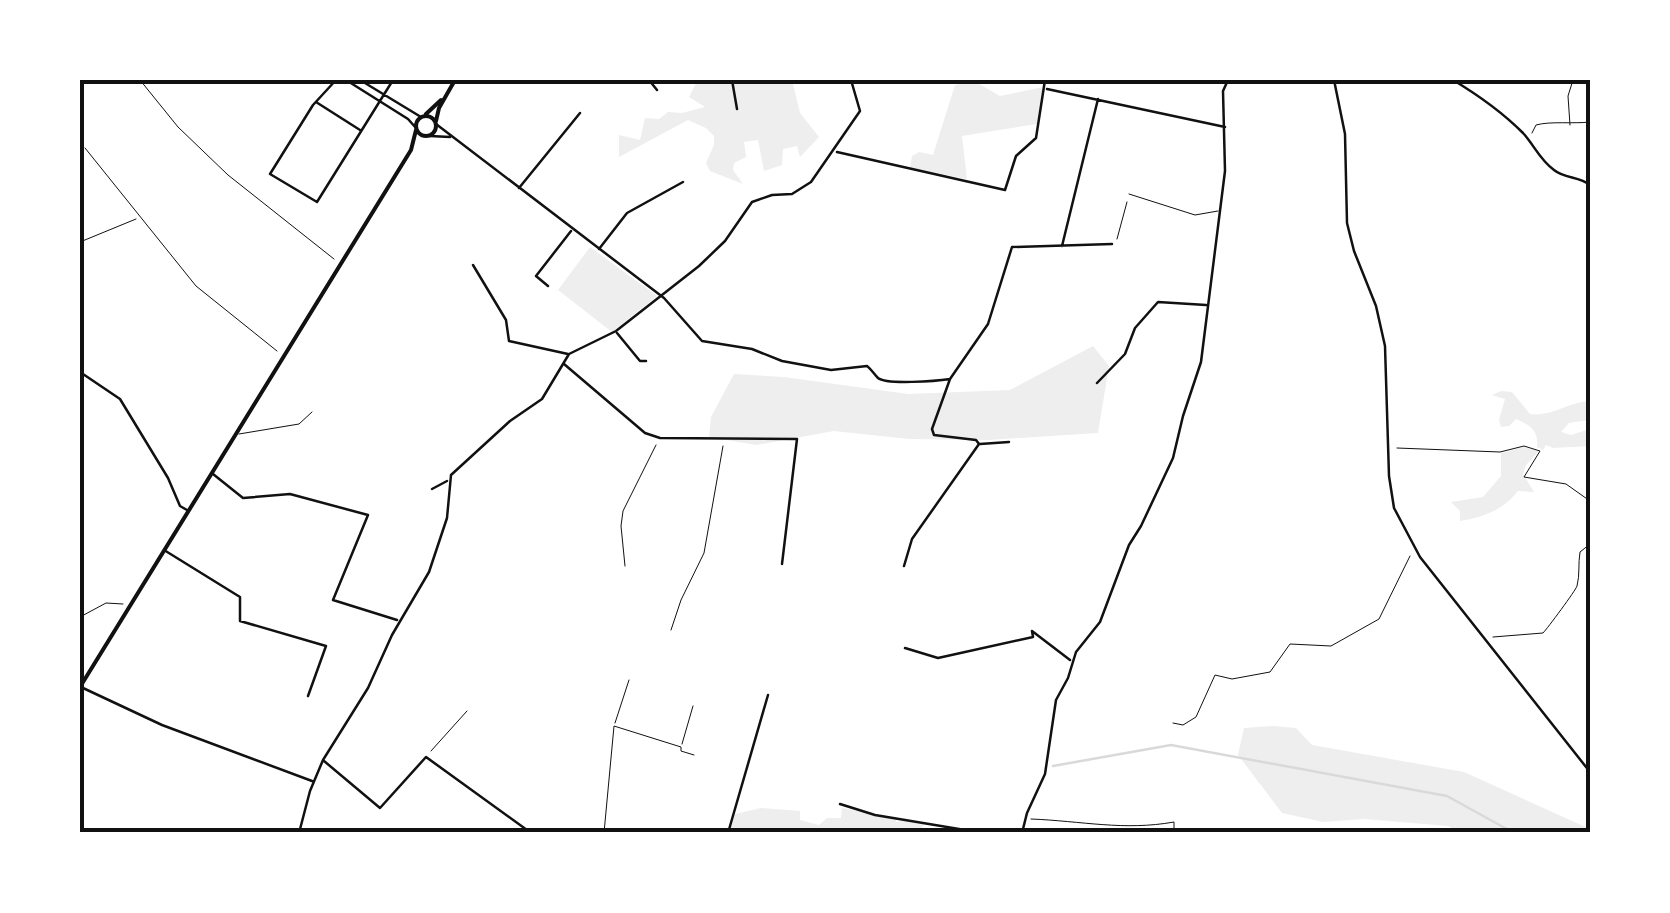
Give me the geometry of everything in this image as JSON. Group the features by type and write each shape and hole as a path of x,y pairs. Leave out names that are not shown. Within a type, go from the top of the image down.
{"main road":[{"path":"411,150 429,136 455,80"},
{"path":"80,686 411,150 422,116 444,97"},
{"path":"422,116 432,117 436,123"},
{"path":"416,129 420,135 429,136"}],"street":[{"path":"336,80 316,102 270,174 317,202 394,80"},
{"path":"346,80 408,119 416,129"},
{"path":"360,80 422,116"},
{"path":"649,80 657,90"},
{"path":"732,80 737,109"},
{"path":"432,489 448,481 510,422 542,400 569,354 616,332 712,254 752,202 792,194 811,182 860,110 851,80"},
{"path":"835,152 1005,190 1016,156 1036,138 1045,80"},
{"path":"1022,833 1045,774 1056,700 1068,678 1071,661 1100,622 1129,545 1173,458 1202,362 1221,211 1226,128 1223,92 1228,80"},
{"path":"1334,80 1345,134 1348,223 1385,346 1394,508 1414,549 1590,772"},
{"path":"1453,80 1491,106 1528,139 1556,172 1590,185"},
{"path":"1046,88 1226,128"},
{"path":"1060,247 1098,98"},
{"path":"316,102 361,131"},
{"path":"518,189 580,113"},
{"path":"436,123 670,303 705,342 752,348 782,361 831,370 868,366 884,381 910,384 927,379 950,380"},
{"path":"429,136 451,138"},
{"path":"598,250 627,213 683,182"},
{"path":"548,286 536,276 572,230"},
{"path":"1009,442 979,444 976,440 932,433 950,380 988,324 1012,246 1112,244"},
{"path":"473,265 506,320 510,341 569,354"},
{"path":"1097,383 1120,360 1135,328 1158,302 1208,306"},
{"path":"616,332 640,360 646,361"},
{"path":"562,363 645,434 660,438 799,441 782,564"},
{"path":"80,372 120,399 168,478 180,506 188,511"},
{"path":"904,566 912,539 979,444"},
{"path":"212,473 243,498 288,494 368,515 333,600 400,620"},
{"path":"299,833 323,760 368,688 435,555 451,495 448,481"},
{"path":"163,549 240,597 240,621 326,646 308,696"},
{"path":"905,648 938,658 1033,637 1032,631 1071,661"},
{"path":"80,686 162,725 314,781"},
{"path":"728,833 768,696"},
{"path":"323,760 380,808 426,757 527,830 578,833"},
{"path":"840,804 875,815 982,833"}],"lane":[{"path":"1128,194 1195,215 1221,211"},
{"path":"236,434 300,424 312,412"}],"path":[{"path":"140,80 178,127 228,175 341,264"},
{"path":"1570,125 1568,96 1573,80"},
{"path":"1528,139 1536,125 1590,122"},
{"path":"85,148 196,286 284,356"},
{"path":"1112,244 1121,232 1128,194"},
{"path":"80,242 139,218"},
{"path":"624,566 624,511 660,438"},
{"path":"671,630 704,553 725,438"},
{"path":"1388,448 1500,452 1530,446 1540,451 1524,477 1566,484 1590,501"},
{"path":"1484,638 1548,630 1559,608 1576,590 1580,552 1590,544"},
{"path":"1174,722 1184,725 1196,716 1215,674 1232,679 1270,672 1290,644 1331,646 1378,619 1414,549"},
{"path":"80,617 106,603 131,604"},
{"path":"604,833 614,726 628,680"},
{"path":"681,747 693,706"},
{"path":"426,757 467,711"},
{"path":"614,726 681,747 694,755"},
{"path":"1026,818 1100,823 1115,828 1174,822 1174,833"}],"shaded area":[{"path":"801,80 793,84 800,113 819,137 800,157 797,146 783,149 782,165 764,171 758,140 744,142 746,157 734,163 733,170 743,184 710,171 706,163 714,136 688,120 619,157 619,135 640,140 645,118 659,119 668,112 705,107 689,97 696,83"},
{"path":"974,81 1000,96 1043,87 1037,124 962,136 967,179 910,168 912,156 919,152 933,155 955,85"},
{"path":"590,247 657,296 612,332 558,290"},
{"path":"1093,346 1109,366 1098,433 988,440 909,439 834,431 756,445 709,437 711,417 734,374 908,394 1010,390"},
{"path":"1512,392 1530,414 1590,401 1590,420 1569,423 1561,432 1571,435 1590,429 1590,446 1546,445 1543,450 1537,447 1532,429 1516,419 1501,427 1505,399 1492,395"},
{"path":"1524,447 1539,451 1523,474 1534,492 1518,491 1492,512 1460,521 1460,511 1451,502 1483,497 1501,476 1501,453"},
{"path":"1244,728 1296,728 1312,745 1464,772 1590,829 1590,833 1461,833 1448,826 1364,819 1323,822 1282,813 1238,755"},
{"path":"761,808 800,811 800,820 819,825 827,818 841,818 842,808 896,822 925,824 924,833 729,833 735,814"}],"waterway":[{"path":"1053,766 1171,745 1447,796 1514,833"}]}
